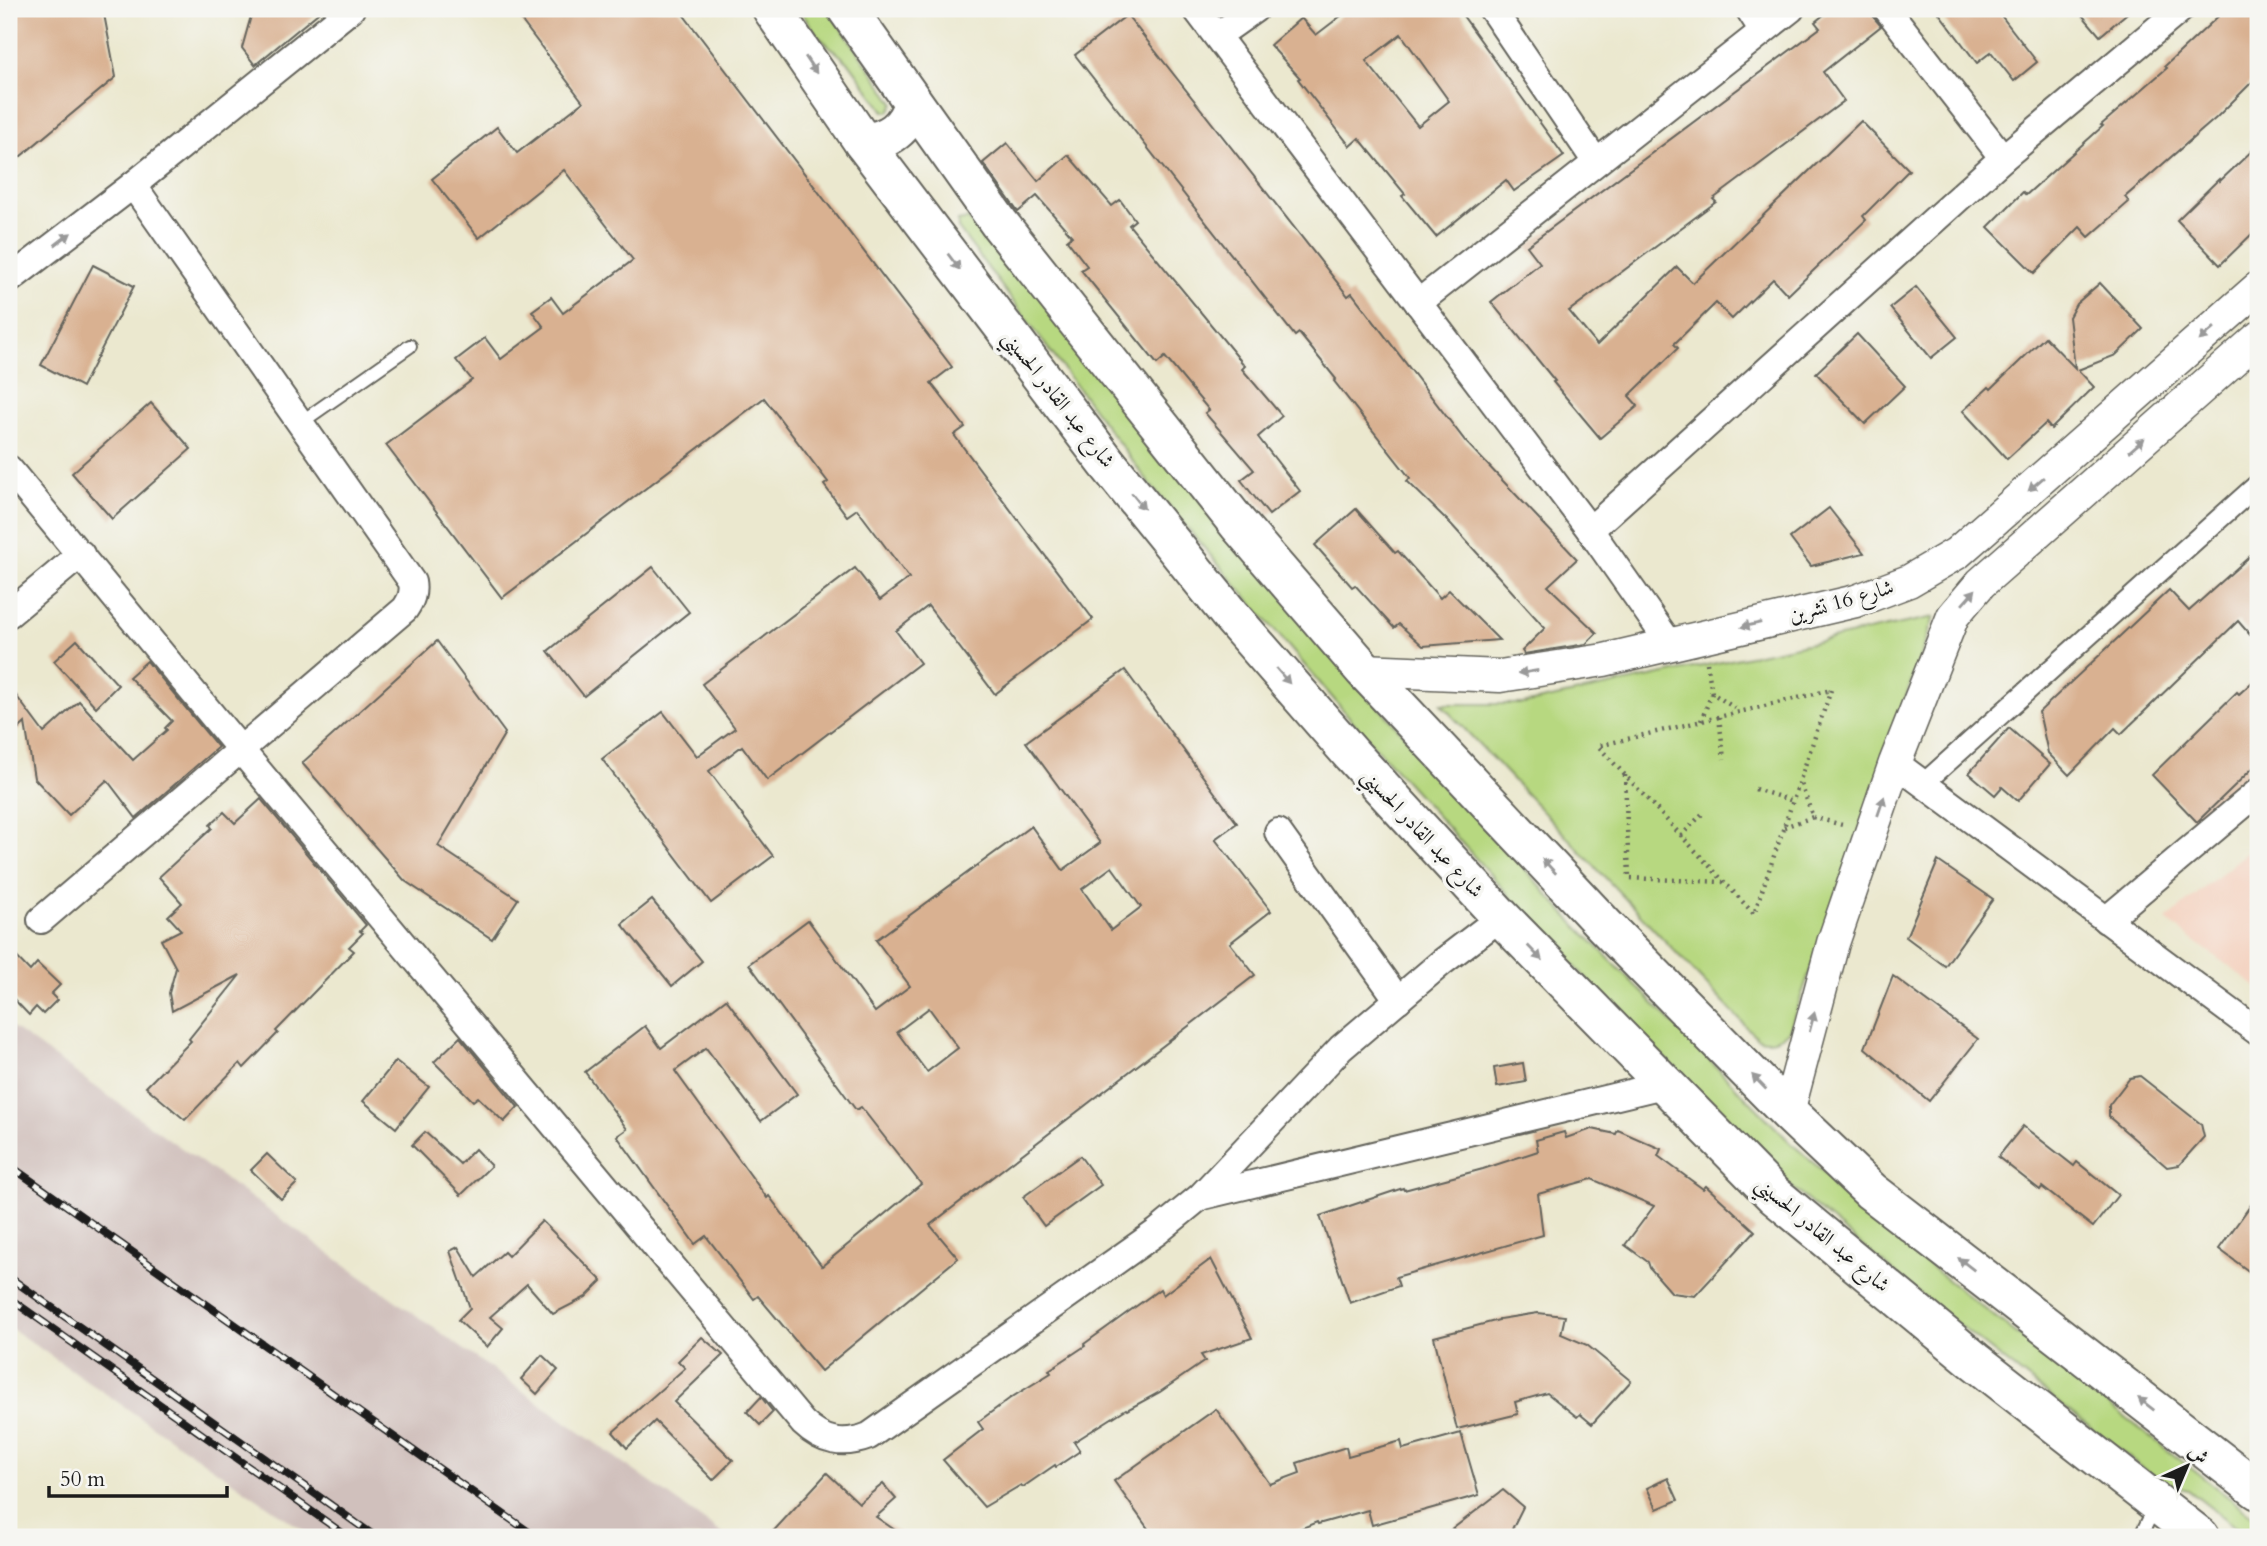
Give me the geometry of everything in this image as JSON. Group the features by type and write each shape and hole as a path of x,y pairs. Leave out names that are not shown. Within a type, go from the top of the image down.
{"main road":[{"name":"شارع عبد القادر الحسيني","path":"772,9 863,142 1107,463 1230,614 1352,755 1501,918 1774,1195 2169,1525 2212,1537"},
{"path":"847,9 999,223 1238,524 1364,670 1605,926 1788,1112 1871,1191 2258,1490"},
{"path":"863,142 875,141 896,132 904,124 914,103"},
{"path":"912,208 921,190 937,178 956,174 966,176"}],"street":[{"path":"9,280 133,185 351,9"},
{"path":"1196,9 1590,530 1670,644"},
{"path":"1217,36 1255,9"},
{"path":"1492,9 1596,162"},
{"path":"1749,9 1763,31"},
{"path":"1418,303 1791,9"},
{"path":"1888,9 2003,158"},
{"path":"1590,530 2003,158 2180,9"},
{"path":"41,920 405,609 414,590 412,582 133,185"},
{"name":"شارع 16 تشرين","path":"1364,670 1500,677 1604,660 1856,601 1909,581 1956,553 2258,289"},
{"path":"1788,1112 1833,943 1895,763 1953,616 1981,583 2258,338"},
{"path":"9,469 803,1423 822,1437 846,1442 869,1436 1157,1232 1201,1196 1331,1058 1398,1000 1501,918"},
{"path":"1923,784 2258,484"},
{"path":"9,614 81,554"},
{"path":"1895,763 2258,1032"},
{"path":"2106,920 2258,792"},
{"path":"1278,832 1398,1000"},
{"path":"1201,1196 1663,1085"}],"lane":[{"path":"300,422 410,346"}],"path":[{"path":"1831,690 1754,915 1598,746 1740,712 1831,690"},
{"path":"1701,721 1712,693 1740,712"},
{"path":"1719,717 1724,759"},
{"path":"1625,774 1629,878 1724,882"},
{"path":"1784,827 1813,817 1800,781"},
{"path":"1755,789 1793,801"},
{"path":"1681,836 1704,812"}],"shaded area":[{"path":"2258,843 2258,988 2166,920"},
{"path":"9,1025 727,1537 313,1537 9,1327"}],"green space":[{"path":"799,9 828,9 894,103 889,112 884,111 850,64 819,37"},
{"path":"968,219 1007,266 1030,282 1334,657 1568,917 1792,1144 1937,1272 2258,1520 2255,1537 2239,1530 2188,1490 2163,1484 1947,1316 1785,1182 1553,944 1367,738 1152,487 958,228 958,221"},
{"path":"1934,617 1789,1031 1770,1040 1757,1038 1441,704 1523,704"}],"building":[{"path":"9,9 103,9 116,77 9,166"},
{"path":"253,9 323,9 255,65 242,48"},
{"path":"528,9 679,9 952,367 931,383 965,427 954,435 1093,619 995,694 928,606 896,631 920,663 767,780 742,746 709,771 773,856 711,903 602,759 663,712 697,756 735,728 702,684 855,568 880,600 909,578 857,509 847,516 824,485 828,482 764,398 502,598 386,445 472,380 456,360 485,338 501,359 544,327 532,311 551,297 563,313 633,260 564,170 479,238 432,179 497,127 517,153 583,102 518,16"},
{"path":"1350,9 1458,9 1564,156 1514,191 1506,180 1436,237 1359,138 1350,146 1298,79 1300,78 1270,45 1301,18 1316,35","holes":["1401,34 1449,101 1418,126 1366,61"]},
{"path":"1831,9 1872,9 1874,18 1881,26 1823,72 1844,101 1713,199 1716,202 1569,311 1597,345 1677,267 1693,283 1861,121 1909,170 1863,216 1866,220 1788,295 1773,279 1732,319 1716,303 1674,344 1678,348 1629,396 1638,406 1600,438 1491,302 1540,263 1527,246 1820,28 1815,22"},
{"path":"1936,9 1996,9 2037,62 2014,81 1991,52 1977,63"},
{"path":"2077,9 2132,9 2100,36"},
{"path":"2226,9 2258,9 2258,76 2216,118 2125,197 2129,202 2089,237 2080,227 2034,273 1988,227 2023,192 2026,195 2167,68 2165,66"},
{"path":"1127,15 1348,296 1352,293 1466,442 1577,559 1548,586 1597,633 1586,644 1524,654 1522,651 1545,628 1450,523 1407,481 1410,478 1334,381 1336,379 1299,333 1295,336 1075,55"},
{"path":"1007,143 1038,181 1068,155 1112,206 1120,200 1135,220 1129,225 1245,366 1242,369 1282,416 1258,437 1300,491 1269,515 1241,480 1254,470 1205,413 1209,410 1165,357 1157,364 1081,270 1087,266 1067,240 1072,236 1037,196 1018,212 983,163"},
{"path":"2258,145 2258,228 2220,265 2177,220"},
{"path":"93,265 134,286 82,387 41,365"},
{"path":"2100,283 2143,329 2116,355 2078,370 2094,387 2051,429 2046,423 2007,459 1963,411 1989,387 1991,389 2045,337 2075,368 2069,317 2076,304"},
{"path":"1916,287 1957,337 1931,358 1890,308"},
{"path":"1857,334 1905,386 1865,424 1816,373"},
{"path":"151,403 191,449 112,519 72,473"},
{"path":"1829,508 1864,553 1811,566 1790,538"},
{"path":"1356,509 1440,598 1449,590 1499,640 1423,646 1399,624 1394,628 1355,585 1352,587 1315,545"},
{"path":"2258,549 2258,644 2238,621 2121,734 2115,728 2069,775 2048,753 2039,712 2169,590 2189,611"},
{"path":"653,567 689,612 584,696 548,651"},
{"path":"77,640 118,685 96,707 54,661"},
{"path":"437,641 505,733 438,846 518,899 492,939 405,881 302,763"},
{"path":"147,661 218,747 136,818 107,780 69,815 34,778 25,723 9,738 9,686 44,733 79,701 133,760 167,730 165,728 172,721 129,677"},
{"path":"1125,670 1237,823 1215,839 1271,911 1230,943 1255,975 930,1225 958,1258 821,1371 758,1296 754,1299 706,1236 695,1244 617,1136 627,1129 585,1072 645,1026 661,1048 726,999 797,1094 761,1121 706,1048 675,1071 767,1198 769,1196 822,1266 921,1184 861,1107 856,1110 749,964 808,920 875,1012 910,986 876,940 1031,826 1063,870 1100,843 1026,742","holes":["1112,867 1141,907 1111,930 1082,889","929,1008 958,1048 927,1072 897,1032"]},
{"path":"2258,677 2258,763 2197,822 2152,775 2237,692 2239,694"},
{"path":"2009,728 2050,764 2018,801 2002,787 1995,795 1969,773"},
{"path":"261,799 366,925 360,931 363,933 349,947 354,951 276,1031 278,1033 244,1068 240,1063 185,1120 146,1087 191,1041 189,1039 240,975 172,1011 169,993 176,968 161,940 181,930 168,916 182,903 159,877 212,828 210,825 224,812 235,823"},
{"path":"1938,861 1993,899 1945,966 1906,937"},
{"path":"652,900 702,961 672,986 622,924"},
{"path":"9,949 30,971 37,963 60,985 51,994 57,1000 43,1014 36,1007 29,1015 9,994"},
{"path":"1893,976 1978,1039 1929,1101 1865,1048"},
{"path":"460,1037 518,1107 504,1122 478,1097 473,1101 434,1062"},
{"path":"396,1061 429,1087 396,1128 363,1101"},
{"path":"1523,1063 1526,1082 1497,1087 1494,1068"},
{"path":"2140,1076 2201,1124 2204,1137 2179,1165 2167,1167 2109,1117 2109,1105 2130,1078"},
{"path":"2023,1126 2074,1166 2077,1162 2118,1195 2093,1227 1998,1157"},
{"path":"1592,1129 1616,1134 1618,1130 1661,1149 1658,1156 1703,1189 1706,1186 1755,1231 1695,1296 1672,1293 1648,1262 1625,1245 1654,1206 1592,1179 1538,1194 1543,1235 1396,1277 1399,1286 1350,1303 1320,1216 1403,1188 1404,1190 1483,1169 1538,1151 1536,1140 1564,1132 1566,1138"},
{"path":"425,1132 460,1164 475,1149 491,1166 461,1195 412,1145"},
{"path":"267,1154 297,1183 281,1199 251,1170"},
{"path":"1080,1156 1101,1185 1044,1226 1023,1197"},
{"path":"2258,1195 2258,1278 2219,1249"},
{"path":"542,1221 602,1281 586,1297 553,1314 527,1284 490,1317 503,1328 487,1347 458,1320 470,1308 450,1251 458,1247 476,1277 504,1252 508,1256"},
{"path":"1211,1259 1252,1338 1201,1355 1205,1361 1160,1392 1126,1409 1074,1442 1080,1451 1023,1487 1021,1485 984,1507 943,1460 983,1429 978,1422 1051,1373 1049,1370 1160,1289 1163,1295"},
{"path":"1538,1313 1565,1316 1561,1334 1587,1345 1631,1381 1592,1424 1580,1414 1577,1417 1547,1393 1515,1402 1518,1414 1457,1429 1434,1337 1499,1319"},
{"path":"702,1337 723,1355 674,1402 733,1460 713,1480 655,1421 627,1448 613,1432 685,1368 678,1361"},
{"path":"542,1355 558,1370 537,1394 521,1379"},
{"path":"761,1397 773,1412 760,1425 747,1412"},
{"path":"1216,1409 1270,1484 1300,1473 1297,1463 1346,1447 1348,1456 1401,1441 1403,1449 1461,1433 1479,1495 1372,1525 1368,1510 1318,1524 1317,1522 1280,1537 1154,1537 1114,1481"},
{"path":"827,1473 859,1503 883,1484 896,1499 876,1517 905,1537 768,1537"},
{"path":"1668,1478 1678,1500 1657,1509 1647,1488"},
{"path":"1503,1490 1523,1507 1508,1537 1442,1537"}],"railway":[{"path":"9,1165 536,1537"},
{"path":"9,1277 376,1537"},
{"path":"9,1298 348,1537"}]}
